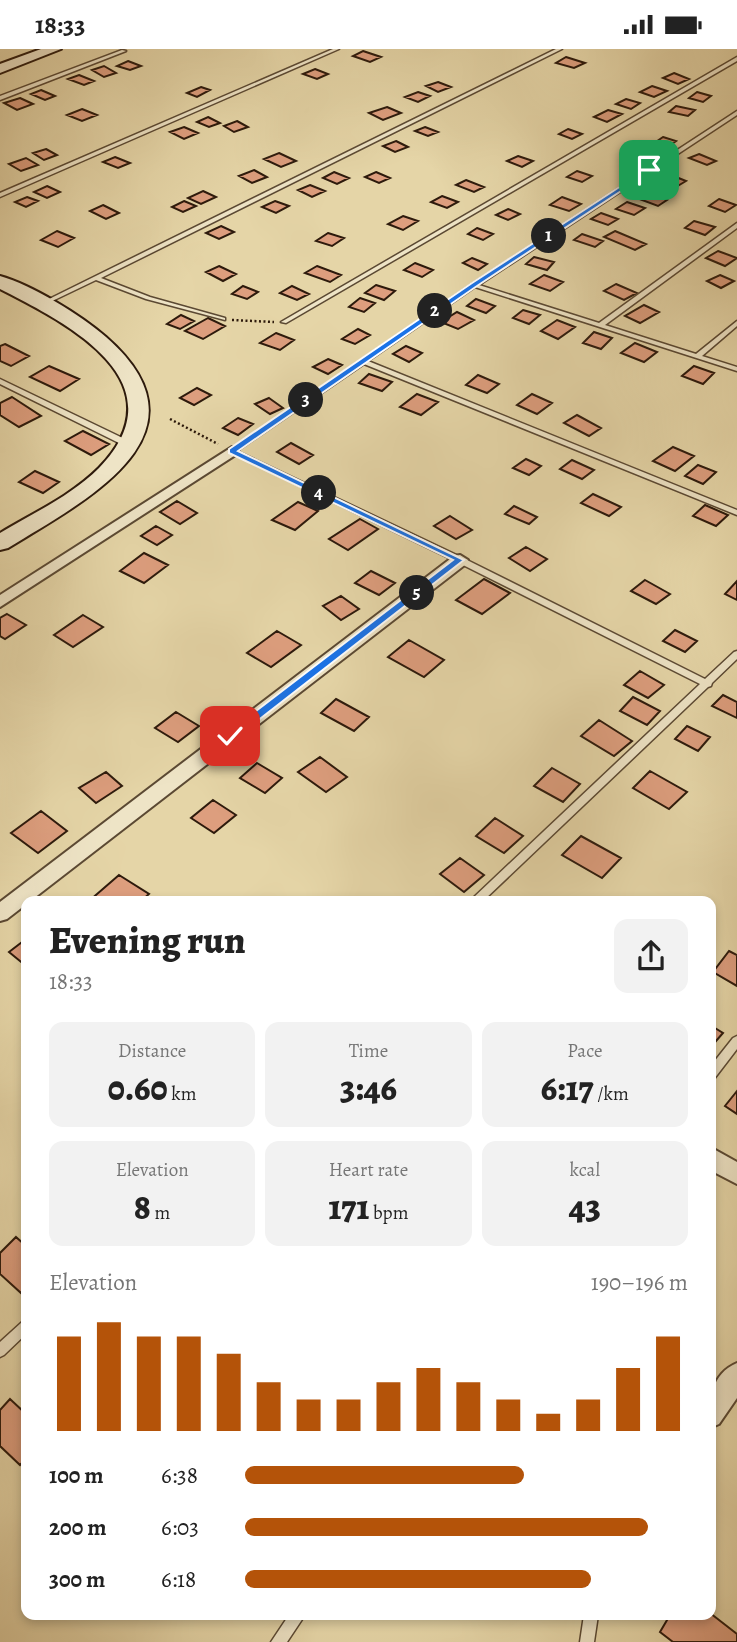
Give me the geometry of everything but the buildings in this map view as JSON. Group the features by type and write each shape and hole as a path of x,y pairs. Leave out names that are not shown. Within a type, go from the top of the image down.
{"main road":[{"path":"0,69 54,49"},
{"path":"0,282 44,303 99,338 128,367 136,386 138,403 138,425 130,445 106,474 0,543"}],"street":[{"path":"0,602 232,451"},
{"path":"22,896 460,560"},
{"path":"0,913 21,897"},
{"path":"716,1161 737,1174"},
{"path":"716,1406 737,1376"}],"lane":[{"path":"0,195 337,49"},
{"path":"44,303 560,49"},
{"path":"0,98 124,51"},
{"path":"284,322 737,58"},
{"path":"708,684 460,560 232,451 474,285 737,113"},
{"path":"599,326 737,225"},
{"path":"96,278 148,298 223,319"},
{"path":"474,285 737,369"},
{"path":"697,356 737,323"},
{"path":"363,361 737,513"},
{"path":"0,381 130,445"},
{"path":"482,896 737,654"},
{"path":"716,1068 737,1041"},
{"path":"0,1351 21,1331"},
{"path":"278,1642 294,1620"},
{"path":"587,1642 590,1620"}],"path":[{"path":"223,319 284,322"},
{"path":"170,419 232,451"}],"route":[{"path":"230,736 460,560 232,451 474,285 649,170"}]}
